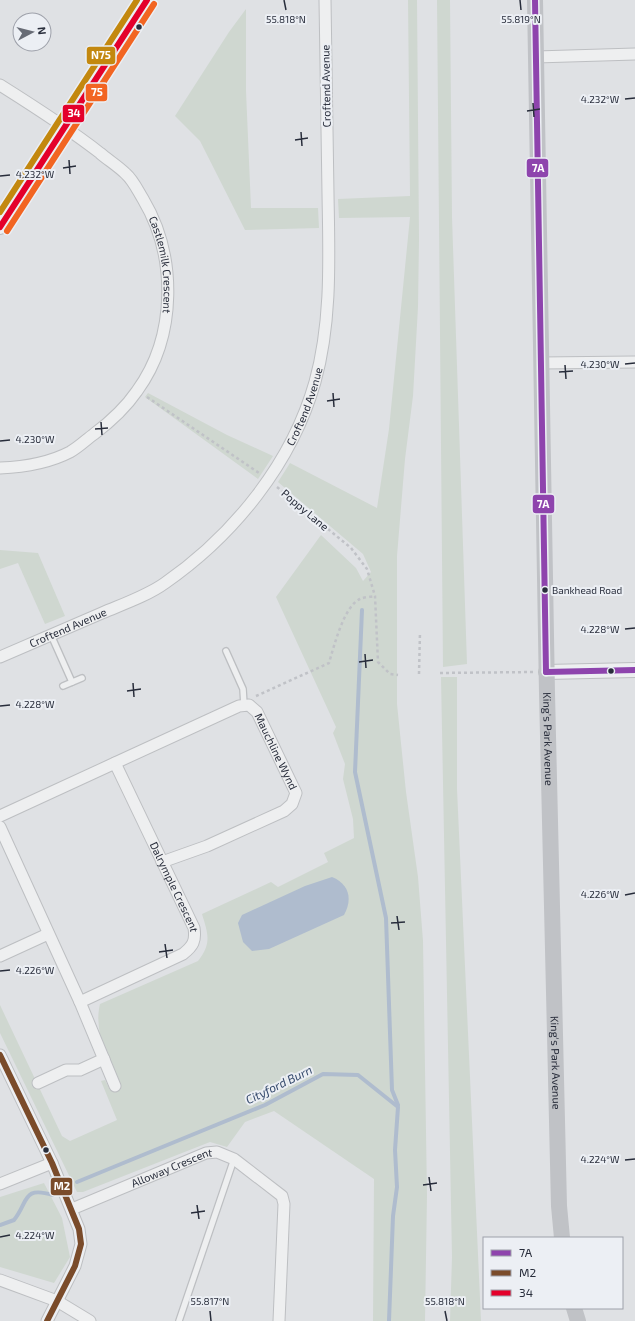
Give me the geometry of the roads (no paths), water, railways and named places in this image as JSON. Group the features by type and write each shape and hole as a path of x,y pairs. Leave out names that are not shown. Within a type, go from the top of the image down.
{"main road":[{"name":"King's Park Avenue","path":"535,0 546,672 559,1206 562,1237"},
{"path":"574,1309 578,1321"}],"street":[{"path":"0,227 147,0"},
{"name":"Croftend Avenue","path":"0,657 163,584 199,557 235,523 269,479 296,432 315,382 326,328 329,260 325,0"},
{"path":"536,57 635,54"},
{"name":"Castlemilk Crescent","path":"0,85 66,126 127,174 143,199 156,225 166,263 168,297 162,334 154,361 138,391 104,426 71,451 48,460 18,467 0,468"},
{"path":"540,363 635,362"},
{"path":"546,672 635,670"},
{"name":"Mauchline Wynd","path":"115,763 239,706 246,705 257,712 296,793 292,804 284,811 207,846 162,862"},
{"path":"0,816 115,763"},
{"name":"Dalrymple Crescent","path":"80,1002 183,954 190,948 195,940 194,928 115,763"},
{"path":"0,827 80,1002 115,1086"},
{"path":"0,956 48,934"},
{"path":"0,1055 52,1163 79,1229 81,1244 75,1266 47,1321"},
{"path":"38,1083 66,1070 80,1070 104,1059"},
{"name":"Alloway Crescent","path":"72,1210 206,1153 217,1152 234,1160 282,1196 284,1204 278,1321"},
{"path":"0,1184 52,1163"},
{"path":"0,1280 57,1301 90,1321"}],"lane":[{"path":"51,635 72,682"},
{"path":"226,651 243,690 246,705"},
{"path":"63,686 82,678"},
{"path":"178,1321 234,1160"}],"water":[{"path":"332,877 338,880 346,888 348,893 349,898 347,909 344,915 269,949 252,951 243,942 238,923 242,915 305,886"}],"waterway":[{"path":"362,610 355,772 386,918 392,1090 398,1105"},
{"name":"Cityford Burn","path":"77,1182 265,1105 323,1074 358,1075 398,1107 395,1150 397,1187 393,1216 389,1321"},
{"name":"Cityford Burn","path":"0,1225 14,1220 31,1194 36,1192 53,1195"}],"place":[{"name":"Bankhead Road","path":"545,590"}]}
